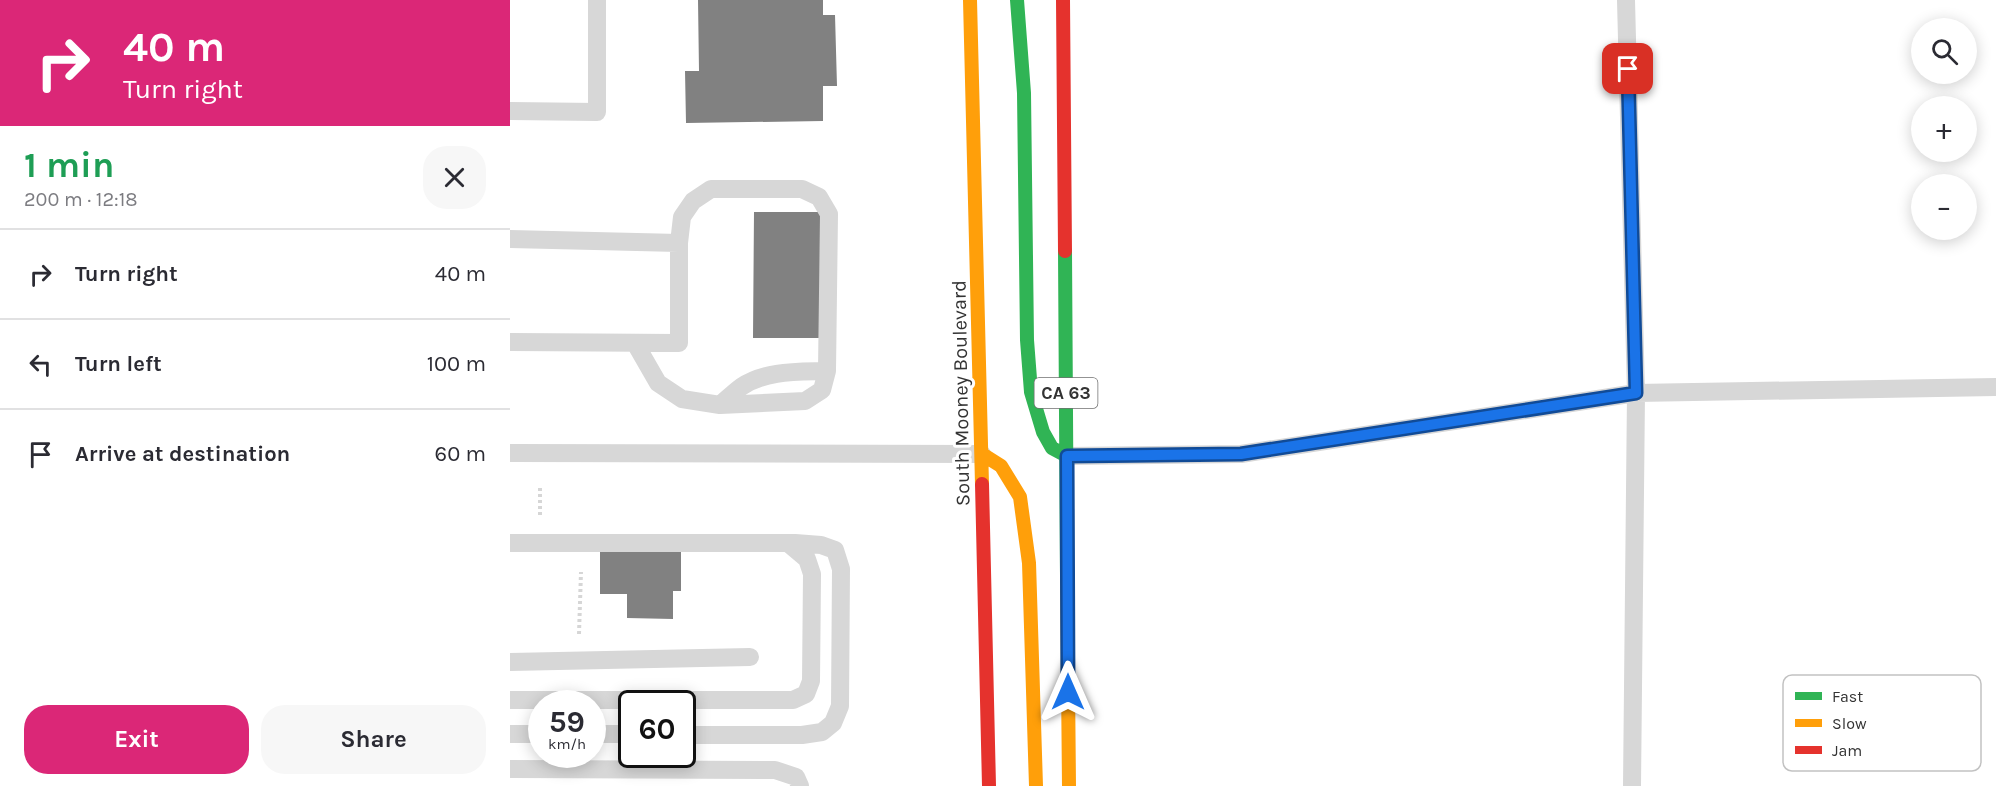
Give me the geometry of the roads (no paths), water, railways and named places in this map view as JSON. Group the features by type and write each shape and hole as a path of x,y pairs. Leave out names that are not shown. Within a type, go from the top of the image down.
{"main road":[{"name":"South Mooney Boulevard","path":"970,0 989,786"},
{"path":"1017,0 1024,93 1027,340 1031,392 1043,432 1052,448 1067,456"},
{"name":"CA 63","path":"1064,0 1069,786"},
{"path":"982,454 1001,466 1020,497 1029,563 1036,786"}],"lane":[{"path":"510,111 597,112 597,0"},
{"path":"1626,0 1636,393 1632,786"},
{"path":"510,342 679,343 679,243 682,217 693,201 711,189 802,189 819,197 829,214 827,371 822,390 805,401 720,405 682,399 658,383 635,343"},
{"path":"510,239 679,243"},
{"path":"720,405 742,387 764,376 827,371"},
{"path":"1067,456 1241,454 1636,393 1996,387"},
{"path":"510,453 982,454"},
{"path":"510,543 788,543 821,544 835,550 841,569 840,706 833,723 822,732 802,735 696,735"},
{"path":"510,700 793,700 806,694 811,681 812,574 807,559 788,543"},
{"path":"510,663 750,657"},
{"path":"510,734 528,734"},
{"path":"510,769 775,770 796,777 800,786"}]}
